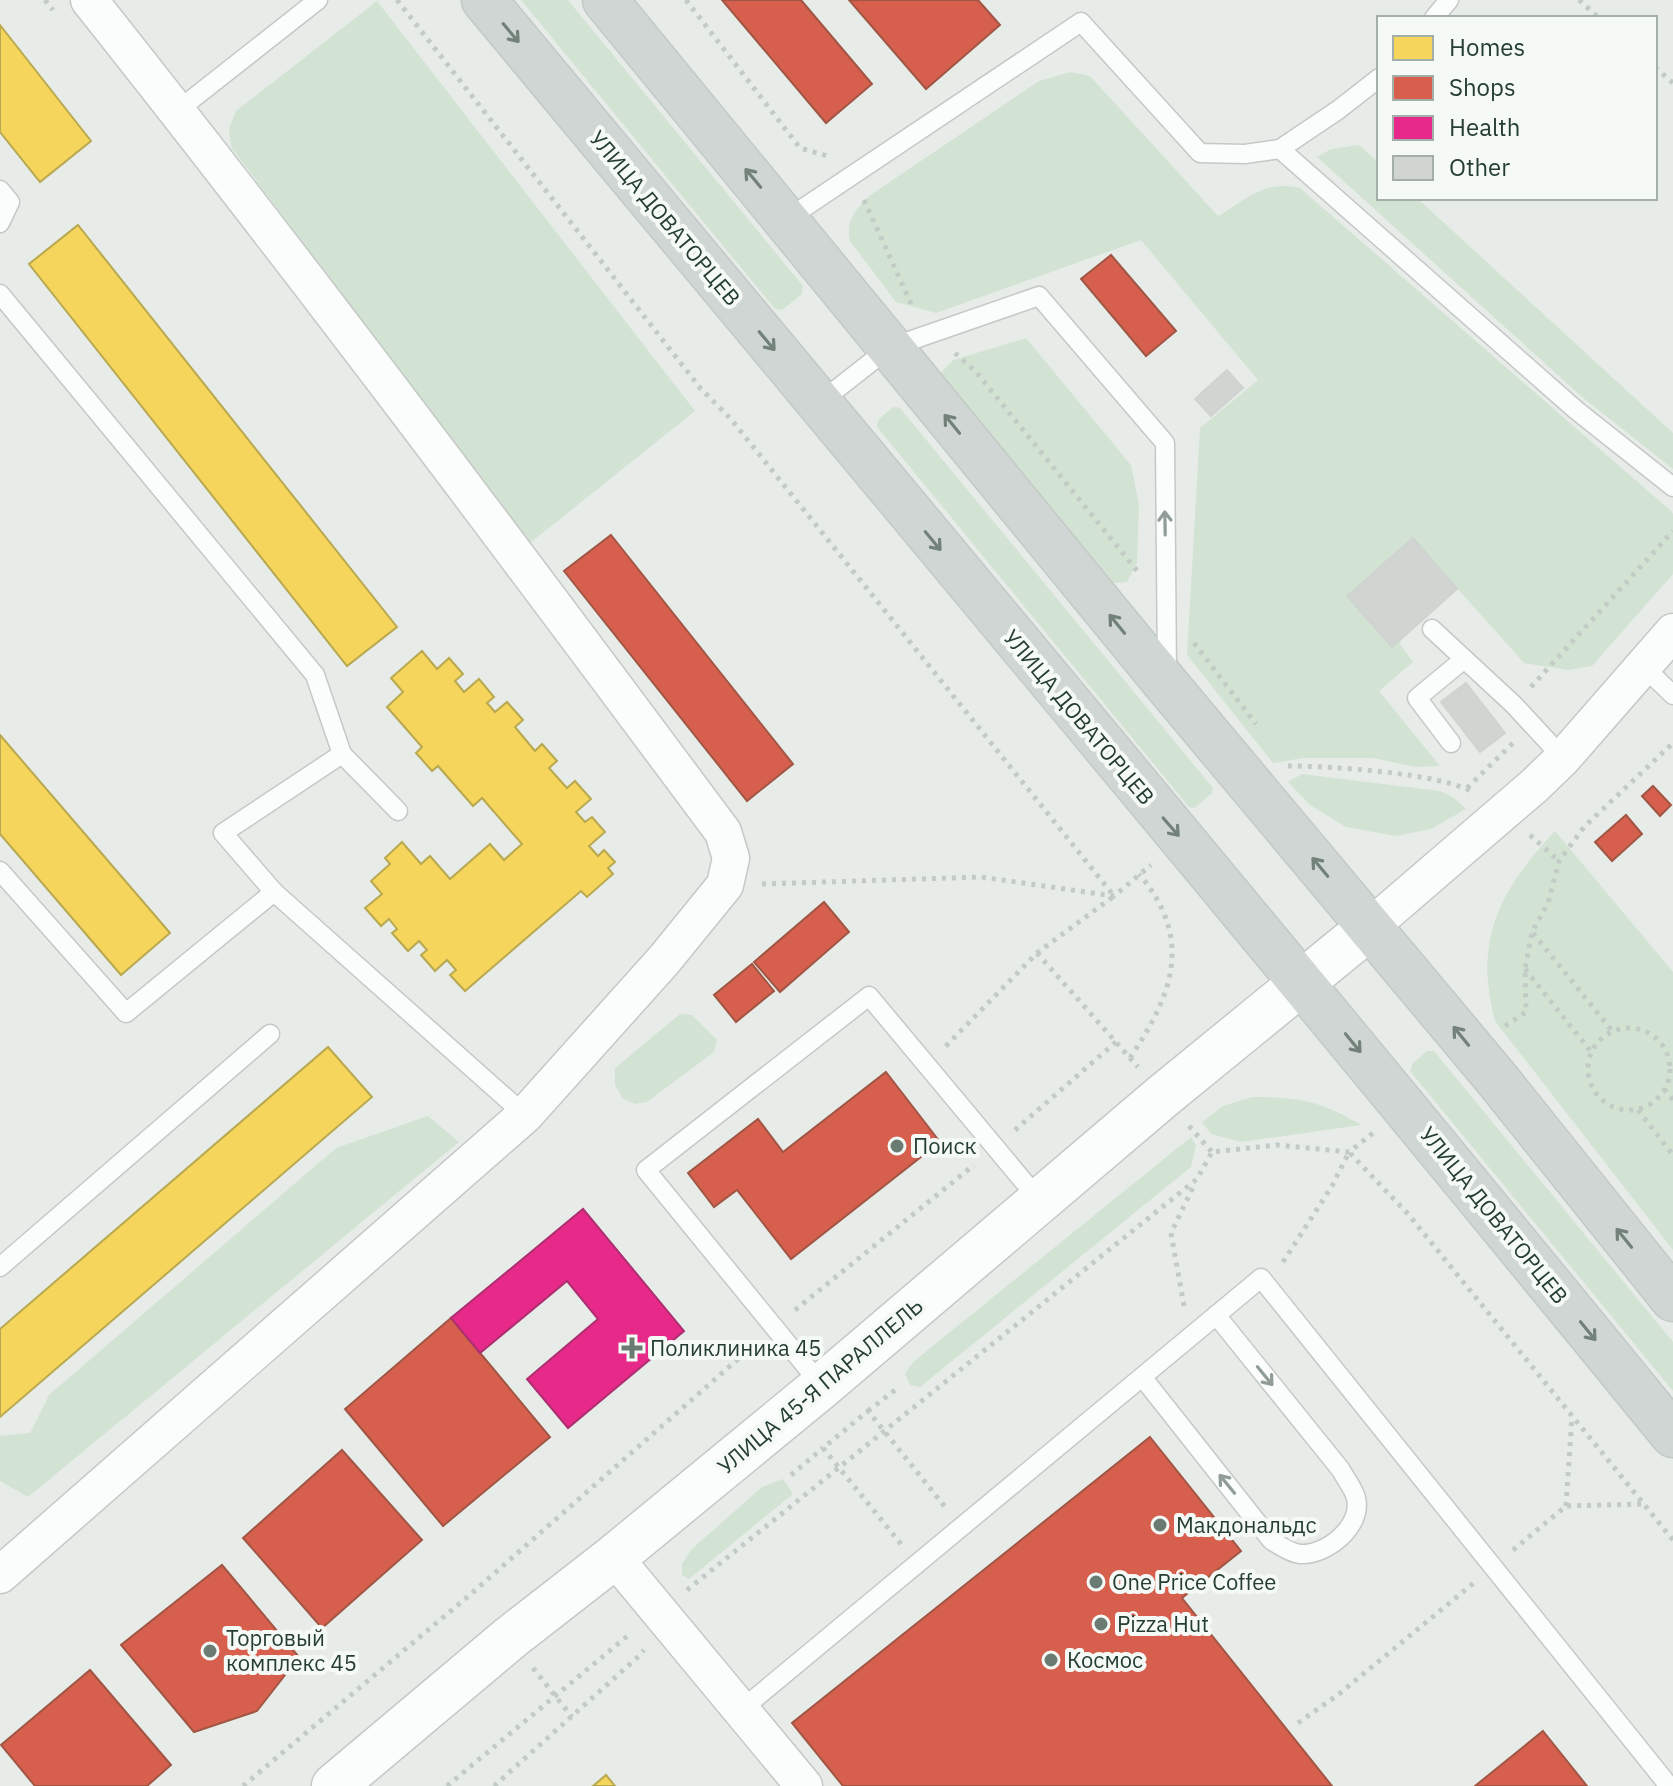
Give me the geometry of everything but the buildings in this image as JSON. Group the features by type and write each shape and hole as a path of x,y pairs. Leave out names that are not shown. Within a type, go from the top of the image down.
{"main road":[{"name":"УЛИЦА ДОВАТОРЦЕВ","path":"484,0 1303,982 1673,1435"},
{"path":"605,0 1167,685 1472,1050 1673,1299"},
{"name":"УЛИЦА 45-Я ПАРАЛЛЕЛЬ","path":"334,1786 510,1638 822,1386 1163,1096 1370,927"}],"street":[{"path":"5,1560 525,1115 664,960 725,885 731,858 723,832 449,464 89,0"},
{"path":"1370,927 1506,813 1563,758 1673,632"},
{"path":"614,1557 804,1786"}],"lane":[{"path":"177,111 318,0"},
{"path":"1436,16 1449,0"},
{"path":"787,219 1081,22 1200,153 1245,154 1280,149 1377,80"},
{"path":"1280,149 1576,410 1673,487"},
{"path":"0,190 10,202 0,223"},
{"path":"0,294 315,675 342,754 398,811"},
{"path":"819,403 889,348 1039,296 1165,443 1167,685"},
{"path":"1432,629 1514,705 1563,758"},
{"path":"1451,743 1417,698 1463,660"},
{"path":"1644,667 1673,695"},
{"path":"342,754 223,833 274,892 525,1115"},
{"path":"0,871 126,1013 274,892"},
{"path":"822,1386 646,1170 869,996 1040,1201"},
{"path":"0,1267 270,1034"},
{"path":"741,1710 1261,1278 1669,1786"},
{"path":"1143,1378 1271,1540 1299,1554 1321,1550 1338,1539 1355,1517 1356,1498 1341,1470 1216,1315"}],"path":[{"path":"397,0 701,389 730,418 1114,896"},
{"path":"686,0 800,148 842,160 853,175 913,308 932,333 977,373 1260,729"},
{"path":"1579,0 1597,16"},
{"path":"1657,69 1673,83"},
{"path":"1467,788 1516,740 1514,705 1673,531"},
{"path":"1472,1050 1526,1012 1525,969 1532,932 1548,903 1559,861 1584,827 1673,743"},
{"path":"1279,753 1289,766"},
{"path":"1248,783 1289,766 1418,776 1467,788 1506,813 1559,861"},
{"path":"927,1066 1037,953 1183,841"},
{"path":"1130,1058 1162,1003 1173,951 1167,916 1157,896 1139,874"},
{"path":"725,885 981,877 1114,896"},
{"path":"1532,932 1613,1032"},
{"path":"243,1786 472,1593 774,1328 995,1147 1116,1042 1037,953"},
{"path":"1525,969 1592,1053"},
{"path":"1627,1028 1646,1032 1660,1043 1669,1060 1669,1077 1664,1089 1638,1110 1611,1107 1597,1096 1588,1080 1588,1061 1596,1044 1613,1032 1627,1028"},
{"path":"1664,1089 1673,1100"},
{"path":"1268,1287 1332,1186 1349,1152 1407,1108"},
{"path":"1638,1110 1673,1155"},
{"path":"1190,1338 1171,1233 1212,1152 1277,1145 1349,1152 1408,1214 1673,1540"},
{"path":"447,1786 662,1614 684,1592 837,1466 1197,1179"},
{"path":"791,1475 899,1387"},
{"path":"868,1411 961,1527"},
{"path":"1566,1506 1572,1415"},
{"path":"823,1448 917,1563"},
{"path":"1298,1723 1339,1694 1566,1506 1644,1504"},
{"path":"494,1786 639,1656 662,1614"}],"green space":[{"path":"521,0 568,0 803,286 802,294 782,310 775,309"},
{"path":"377,1 695,411 530,543 231,147 229,128 236,111"},
{"path":"1070,72 1090,76 1218,216 1257,192 1276,186 1300,188 1671,511 1673,574 1592,666 1568,670 1524,663 1413,539 1347,596 1391,646 1398,641 1413,662 1379,691 1440,766 1415,767 1373,758 1304,758 1273,763 1187,655 1200,428 1258,380 1141,240 936,313 896,302 850,241 849,227 854,214 872,194 1039,81"},
{"path":"1359,145 1377,161 1377,200 1419,200 1673,433 1673,469 1582,397 1317,157 1331,149"},
{"path":"1026,338 1131,465 1139,505 1137,563 1127,582 1114,583 940,374 953,360"},
{"path":"893,407 900,408 1213,788 1212,793 1195,808 1189,807 877,427 878,420"},
{"path":"1302,774 1440,791 1466,809 1431,829 1396,836 1346,827 1310,805 1288,782"},
{"path":"1555,831 1673,972 1673,1250 1495,1021 1487,965 1496,917 1519,874"},
{"path":"680,1014 692,1015 717,1040 714,1052 647,1102 635,1104 623,1099 615,1085 615,1068"},
{"path":"1427,1051 1434,1051 1673,1342 1673,1391 1410,1071 1413,1063"},
{"path":"1252,1097 1309,1102 1361,1125 1241,1142 1211,1134 1202,1122 1223,1106"},
{"path":"428,1116 459,1142 28,1497 0,1481 0,1436 30,1433 49,1395 336,1148"},
{"path":"1191,1137 1196,1145 1191,1167 920,1387 910,1385 905,1374 913,1362"},
{"path":"783,1479 793,1494 689,1579 682,1575 682,1564 692,1549 762,1487"}],"place":[{"name":"Поиск","path":"897,1146"},
{"name":"Поликлиника 45","path":"632,1348"},
{"name":"Макдональдс","path":"1160,1525"},
{"name":"One Price Coffee","path":"1096,1582"},
{"name":"Pizza Hut","path":"1101,1624"},
{"name":"Торговый комплекс 45","path":"210,1651"},
{"name":"Космос","path":"1051,1660"}]}
